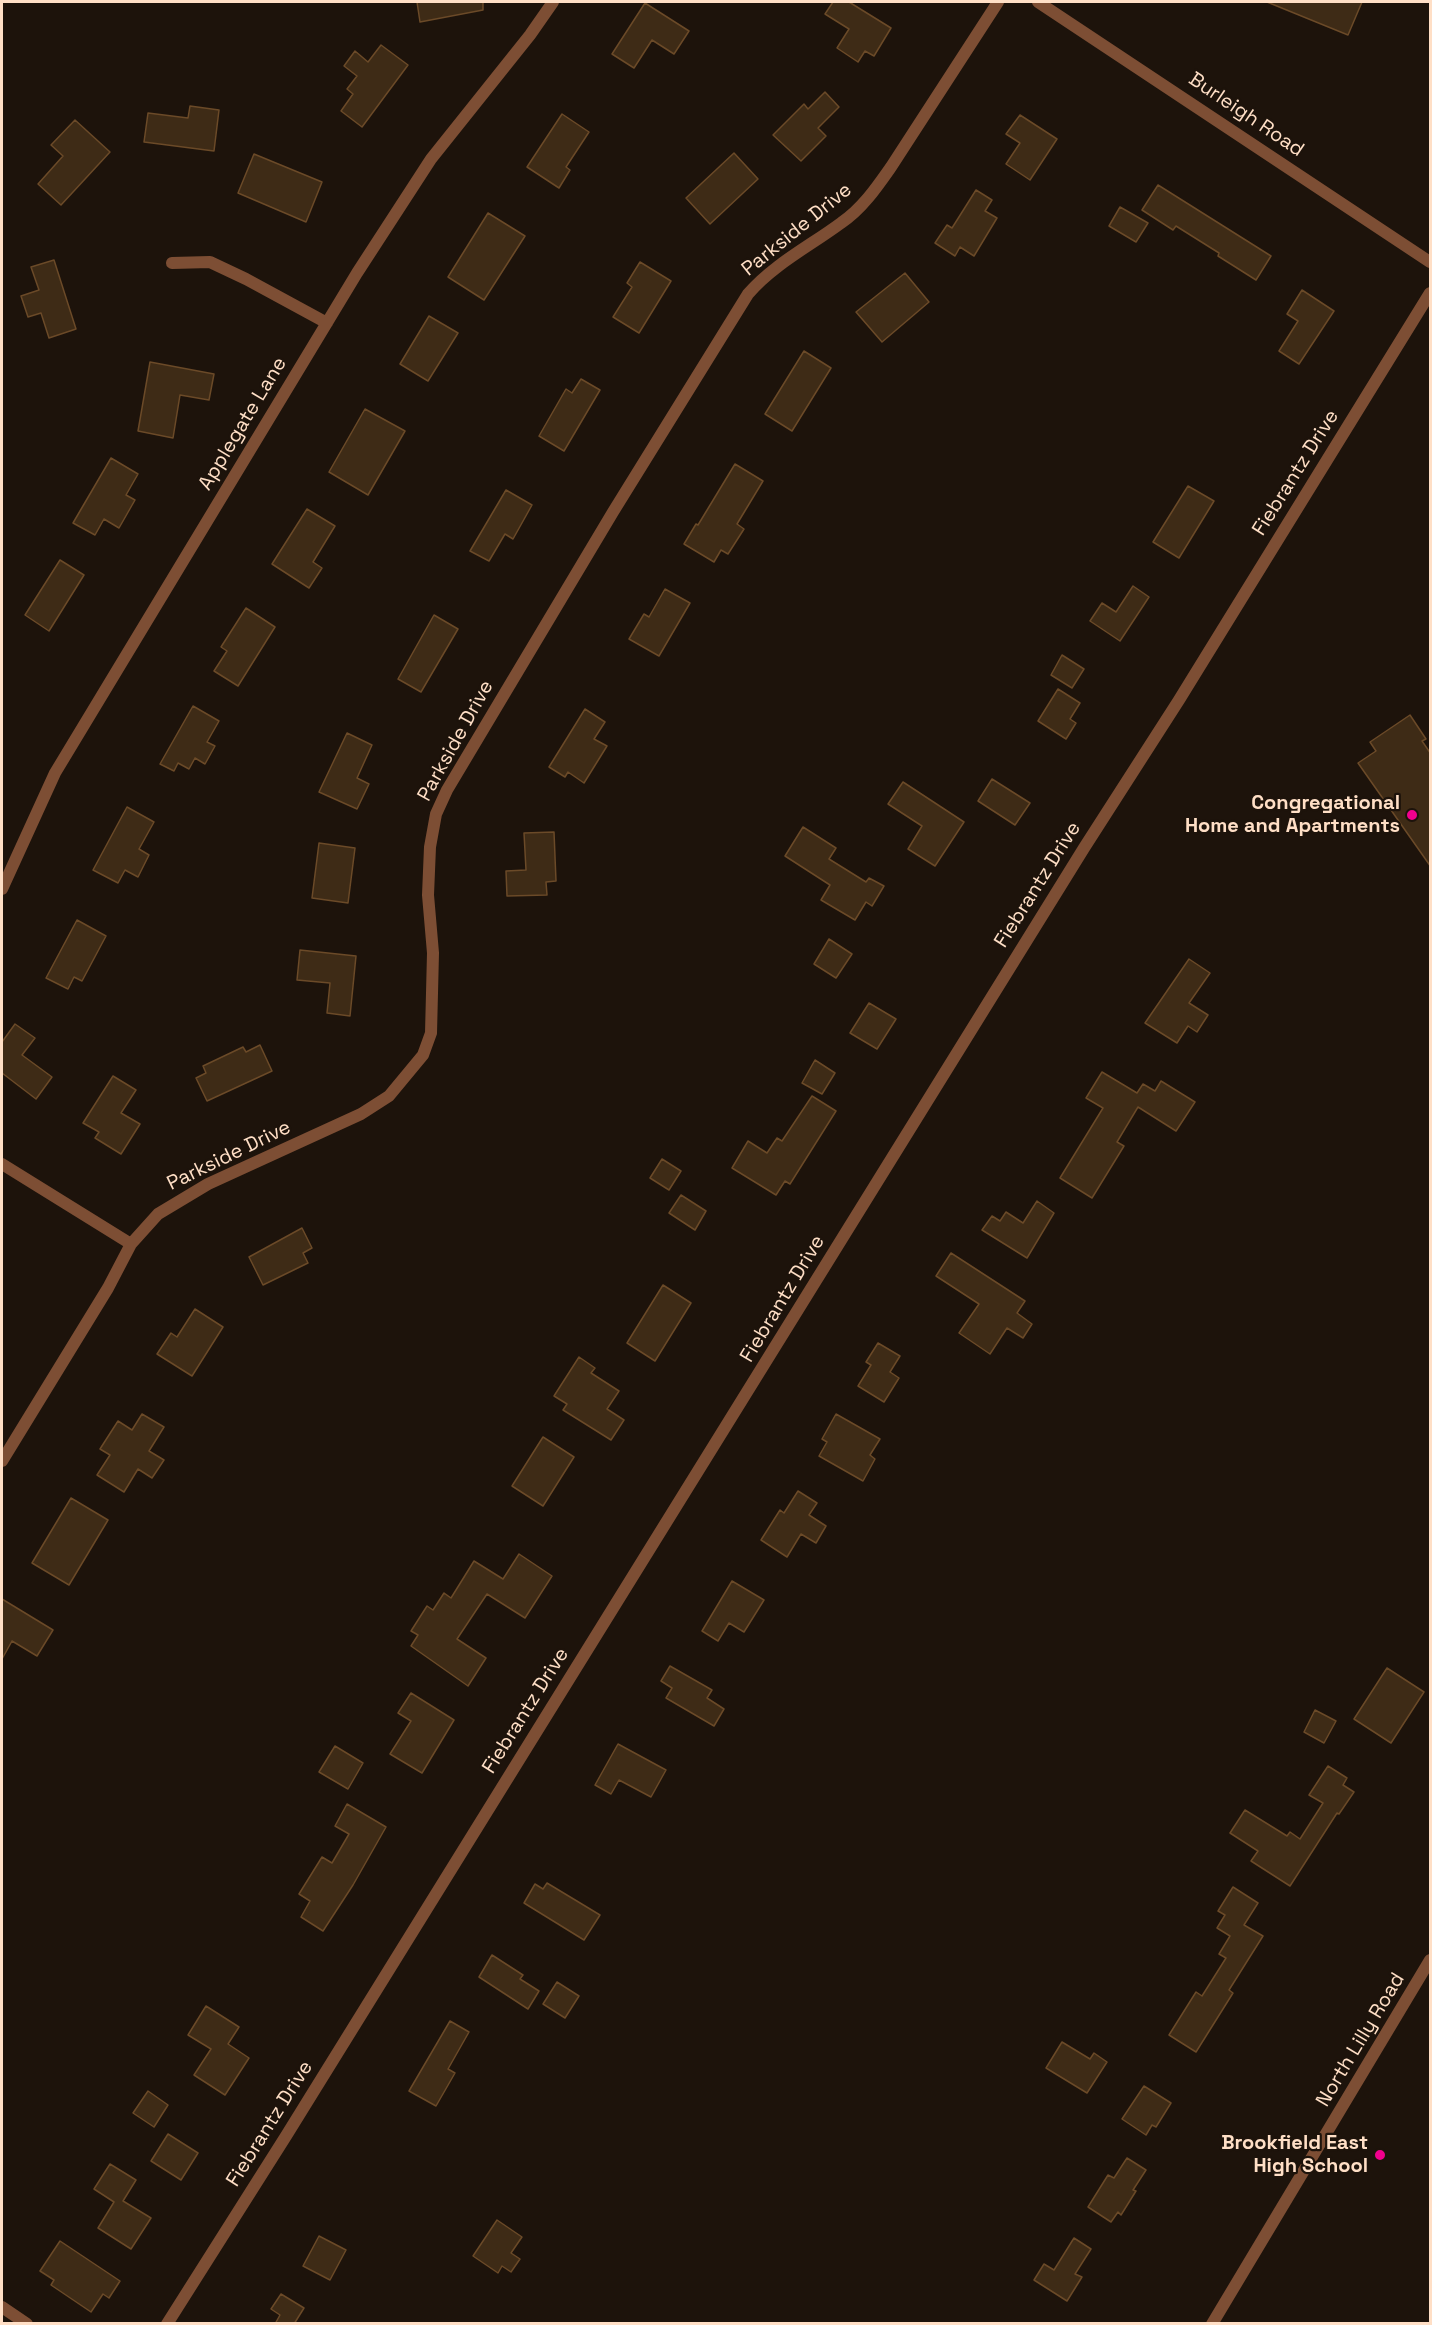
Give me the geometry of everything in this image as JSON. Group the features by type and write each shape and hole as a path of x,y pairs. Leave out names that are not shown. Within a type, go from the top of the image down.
{"street":[{"name":"Applegate Lane","path":"2,889 55,772 327,323 431,159 530,35 553,2"},
{"name":"Parkside Drive","path":"2,1461 108,1288 130,1244 158,1214 208,1184 370,1108 389,1096 423,1055 431,1033 433,953 428,895 430,847 436,814 447,790 748,294 776,268 842,223 876,188 998,2"},
{"name":"Burleigh Road","path":"1038,2 1431,262"},
{"path":"172,263 210,262 327,323"},
{"name":"Fiebrantz Drive","path":"167,2324 1431,294"},
{"path":"2,1164 130,1244"},
{"name":"North Lilly Road","path":"1212,2324 1431,1960"},
{"path":"2,2307 27,2324"}],"building":[{"path":"417,2 483,2 483,10 420,22"},
{"path":"833,2 849,2 891,28 874,56 865,51 858,62 837,48 849,29 825,14"},
{"path":"1267,2 1362,2 1348,35"},
{"path":"645,3 689,31 674,54 652,40 634,68 612,54"},
{"path":"381,45 408,65 362,127 341,111 353,94 347,89 357,76 344,66 355,51 368,62"},
{"path":"825,92 839,107 818,128 826,136 801,161 773,135 804,104 808,109"},
{"path":"190,106 219,110 214,151 144,142 148,113 188,118"},
{"path":"562,114 589,132 566,167 570,170 559,188 527,167"},
{"path":"1020,115 1057,139 1030,180 1006,164 1020,143 1006,134"},
{"path":"75,120 110,152 61,205 38,184 63,156 51,145"},
{"path":"734,153 758,179 710,224 686,198"},
{"path":"254,154 322,182 306,222 238,193"},
{"path":"1158,185 1271,256 1256,280 1176,226 1173,230 1142,210"},
{"path":"976,190 992,200 985,211 997,218 974,256 960,247 955,256 935,243 947,225 952,228"},
{"path":"1120,207 1148,223 1136,242 1109,226"},
{"path":"488,213 525,236 484,300 448,277"},
{"path":"54,260 76,329 49,338 41,313 28,317 21,296 39,290 31,267"},
{"path":"640,262 671,281 639,333 613,317 632,287 627,283"},
{"path":"905,273 929,302 882,342 856,312"},
{"path":"1302,290 1334,311 1299,364 1279,351 1298,321 1287,314"},
{"path":"429,316 458,333 428,381 400,364"},
{"path":"804,351 831,368 792,431 765,414"},
{"path":"150,362 214,374 209,400 180,395 173,438 138,431"},
{"path":"581,379 600,390 564,451 539,436 566,389 572,393"},
{"path":"365,409 405,431 368,495 329,472"},
{"path":"111,458 138,474 126,495 135,500 119,528 104,519 95,535 73,523"},
{"path":"735,464 763,481 737,524 744,529 728,554 721,550 714,562 684,544"},
{"path":"1188,486 1214,501 1179,558 1153,542"},
{"path":"506,490 532,505 513,539 505,534 489,561 470,551"},
{"path":"307,509 335,526 313,562 322,568 309,588 272,564"},
{"path":"60,560 84,575 49,631 25,615"},
{"path":"1133,586 1149,597 1120,641 1090,621 1102,603 1116,612"},
{"path":"665,589 690,603 659,656 629,639 644,614 649,617"},
{"path":"246,608 275,627 238,686 214,671 227,651 221,647"},
{"path":"434,615 458,629 421,692 398,679"},
{"path":"1062,655 1084,669 1072,688 1051,675"},
{"path":"1058,689 1080,703 1070,719 1076,723 1066,739 1038,721"},
{"path":"193,706 219,721 207,742 215,746 205,764 195,758 189,769 178,763 174,771 160,764"},
{"path":"585,709 605,722 594,739 607,746 584,783 568,772 565,777 549,767"},
{"name":"Congregational Home and Apartments","path":"1410,715 1426,739 1422,741 1431,754 1431,867 1358,763 1376,751 1370,742"},
{"path":"347,733 372,745 357,778 369,784 357,809 319,792"},
{"path":"992,779 1030,803 1015,825 978,801"},
{"path":"903,782 964,822 935,866 908,849 922,826 888,804"},
{"path":"127,807 154,822 139,849 149,855 138,877 125,870 118,883 93,870"},
{"path":"803,827 836,848 829,859 866,882 869,878 884,886 872,906 866,902 855,920 821,900 830,885 785,856"},
{"path":"554,832 556,881 546,882 547,895 507,896 506,871 526,870 524,833"},
{"path":"319,843 355,848 348,903 312,898"},
{"path":"77,920 106,936 82,981 74,977 68,989 46,978"},
{"path":"829,939 852,954 836,978 814,964"},
{"path":"300,950 356,956 350,1016 327,1013 330,983 297,980"},
{"path":"1189,959 1210,973 1189,1003 1208,1015 1197,1032 1188,1026 1177,1043 1145,1023"},
{"path":"869,1003 896,1019 877,1049 850,1033"},
{"path":"15,1024 35,1038 22,1055 52,1077 36,1099 2,1073 2,1042"},
{"path":"260,1045 272,1071 207,1101 196,1078 206,1073 203,1066 243,1047 246,1052"},
{"path":"815,1060 835,1073 822,1094 802,1083"},
{"path":"1102,1072 1137,1093 1143,1084 1155,1091 1161,1081 1195,1102 1176,1131 1138,1107 1117,1142 1124,1146 1092,1198 1060,1178 1103,1108 1086,1098"},
{"path":"113,1076 136,1090 121,1113 140,1124 121,1154 95,1138 99,1132 83,1123"},
{"path":"812,1096 836,1111 790,1184 785,1181 776,1195 732,1168 748,1141 767,1153 777,1138 782,1141"},
{"path":"662,1159 681,1171 669,1190 650,1178"},
{"path":"681,1195 706,1211 695,1230 669,1213"},
{"path":"1037,1201 1054,1213 1027,1258 982,1230 992,1216 1000,1221 1006,1212 1023,1223"},
{"path":"302,1228 312,1248 303,1253 308,1263 263,1285 249,1257"},
{"path":"951,1253 1025,1301 1017,1313 1032,1324 1023,1338 1007,1328 990,1354 959,1333 979,1304 936,1276"},
{"path":"663,1285 691,1303 655,1361 627,1343"},
{"path":"195,1309 223,1327 192,1376 157,1354 171,1333 177,1337"},
{"path":"878,1343 900,1356 890,1372 899,1378 884,1402 858,1386 871,1365 866,1362"},
{"path":"579,1357 595,1368 591,1373 619,1391 607,1409 624,1420 611,1440 563,1410 567,1404 554,1396"},
{"path":"142,1414 164,1427 149,1451 164,1460 152,1478 138,1469 124,1492 97,1475 110,1455 100,1449 118,1421 132,1430"},
{"path":"836,1414 880,1439 870,1455 875,1459 863,1481 819,1456 827,1442 822,1439"},
{"path":"543,1437 574,1457 543,1506 512,1486"},
{"path":"798,1491 817,1503 809,1515 826,1526 816,1543 801,1534 787,1557 761,1540 780,1510 784,1513"},
{"path":"71,1498 108,1520 69,1585 32,1563"},
{"path":"519,1554 552,1576 525,1618 487,1594 457,1639 486,1658 468,1686 411,1646 418,1635 411,1631 427,1606 433,1610 444,1593 451,1598 474,1561 503,1579"},
{"path":"732,1581 764,1600 744,1632 729,1623 718,1641 702,1631"},
{"path":"2,1599 53,1630 37,1656 12,1641 2,1659"},
{"path":"670,1666 712,1690 707,1698 724,1709 714,1726 666,1698 672,1688 661,1681"},
{"path":"1387,1668 1424,1692 1391,1743 1354,1719"},
{"path":"411,1693 454,1720 422,1773 390,1754 411,1721 398,1713"},
{"path":"1315,1710 1336,1721 1324,1743 1304,1732"},
{"path":"618,1744 666,1770 651,1797 619,1780 611,1794 595,1785"},
{"path":"335,1746 363,1763 348,1789 319,1772"},
{"path":"1328,1766 1347,1778 1343,1785 1354,1792 1339,1814 1337,1813 1290,1886 1251,1861 1258,1851 1230,1833 1245,1810 1287,1836 1290,1832 1300,1839 1323,1803 1309,1795"},
{"path":"347,1804 386,1827 353,1885 323,1931 301,1917 310,1901 299,1894 322,1857 332,1863 349,1834 335,1826"},
{"path":"547,1883 600,1915 584,1940 524,1903 535,1884 543,1889"},
{"path":"1233,1887 1258,1903 1244,1925 1263,1936 1229,1990 1233,1993 1196,2052 1169,2035 1196,1992 1202,1996 1226,1958 1219,1954 1230,1936 1217,1928 1225,1915 1218,1911"},
{"path":"492,1955 523,1975 520,1979 539,1991 528,2009 479,1977"},
{"path":"557,1982 579,1996 565,2018 543,2004"},
{"path":"206,2006 239,2027 228,2044 249,2058 225,2095 194,2075 211,2049 188,2035"},
{"path":"450,2021 469,2032 448,2069 455,2073 436,2106 409,2091"},
{"path":"1062,2042 1090,2059 1094,2053 1107,2062 1087,2093 1046,2068"},
{"path":"1144,2086 1171,2103 1156,2127 1152,2125 1146,2135 1122,2119"},
{"path":"148,2091 168,2105 154,2127 133,2113"},
{"path":"168,2134 198,2153 181,2180 151,2161"},
{"path":"1127,2158 1146,2170 1121,2215 1118,2212 1111,2222 1088,2207 1108,2175 1114,2178"},
{"path":"110,2164 136,2180 123,2201 151,2218 131,2249 98,2228 114,2202 94,2189"},
{"path":"497,2220 522,2237 511,2253 520,2259 511,2272 502,2266 498,2273 473,2256"},
{"path":"319,2236 346,2250 330,2280 303,2266"},
{"path":"1074,2238 1091,2249 1075,2274 1082,2277 1067,2301 1034,2280 1044,2264 1054,2270"},
{"path":"60,2241 120,2281 109,2298 103,2294 91,2312 51,2285 54,2280 40,2271"},
{"path":"281,2294 304,2308 294,2324 275,2324 280,2315 271,2309"}],"place":[{"name":"Congregational Home and Apartments","path":"1412,815"},
{"name":"Brookfield East High School","path":"1380,2155"}]}
